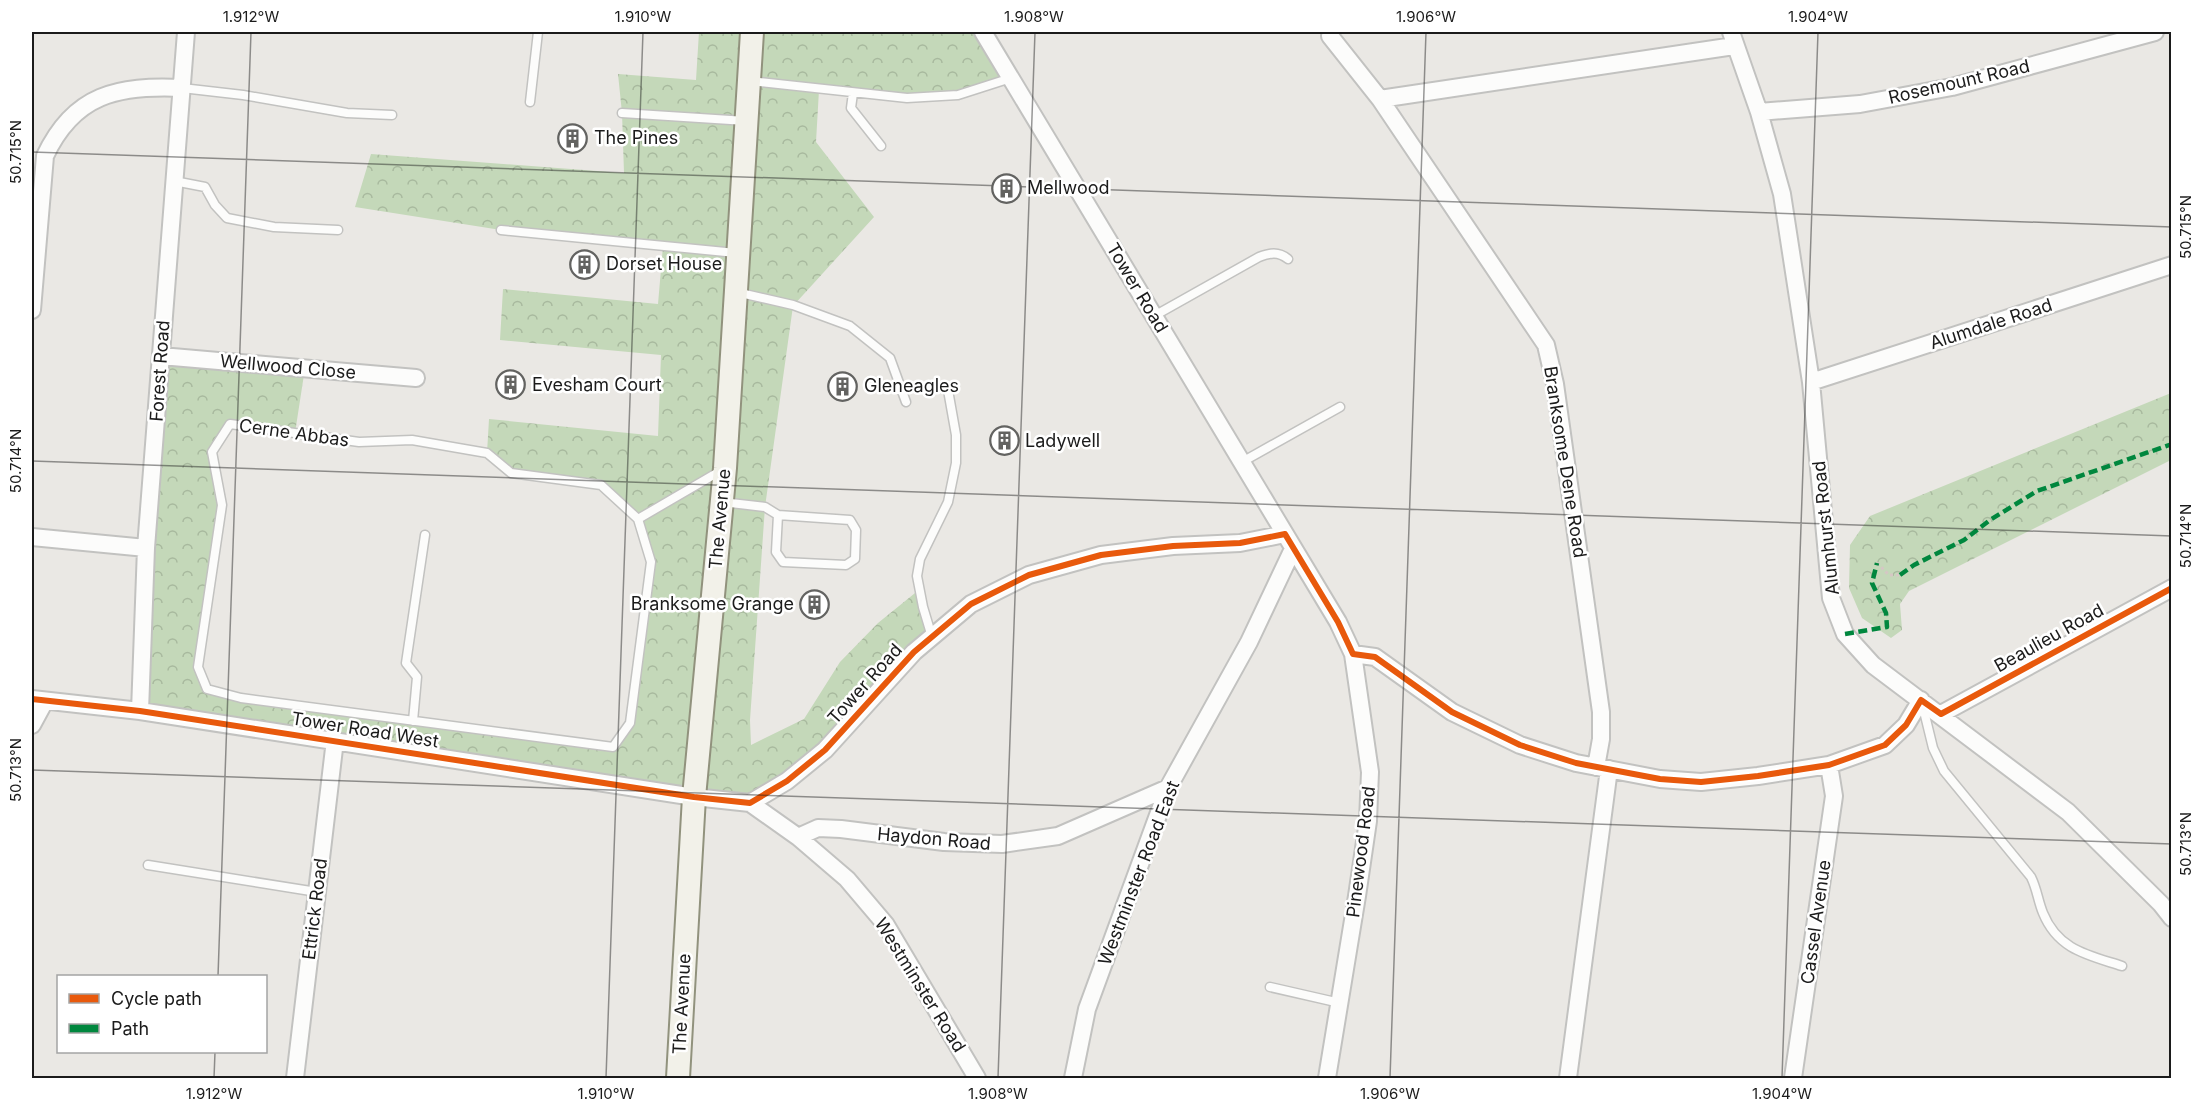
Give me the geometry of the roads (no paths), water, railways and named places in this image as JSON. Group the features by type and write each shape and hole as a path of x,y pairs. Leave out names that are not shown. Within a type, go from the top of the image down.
{"main road":[{"name":"The Avenue","path":"678,1078 694,797 725,468 752,32"}],"street":[{"name":"Forest Road","path":"140,711 146,548 186,32"},
{"name":"Tower Road","path":"750,803 787,781 825,750 914,652 971,604 1029,575 1101,555 1173,546 1289,542 983,32"},
{"name":"Rosemount Road","path":"1759,112 1860,104 1952,87 2155,32"},
{"name":"Branksome Dene Road","path":"1330,36 1380,99 1546,345 1555,384 1601,712 1602,768"},
{"path":"1380,99 1732,39"},
{"name":"Alumhurst Road","path":"1732,39 1759,112 1782,194 1811,382 1831,598 1845,634 1873,665 1941,714 2068,812 2161,904 2172,918"},
{"path":"32,310 45,156 54,136 85,105 107,94 147,86 182,88"},
{"name":"Alumdale Road","path":"1811,382 2172,265"},
{"name":"Wellwood Close","path":"161,356 416,378"},
{"path":"32,537 146,548"},
{"name":"Pinewood Road","path":"1289,542 1338,622 1353,654 1370,772 1368,821 1327,1078"},
{"name":"Westminster Road East","path":"1072,1078 1087,1010 1168,788 1249,642 1289,542"},
{"name":"Beaulieu Road","path":"1941,714 2172,588"},
{"path":"1353,654 1375,657 1452,712 1520,745 1576,763 1660,779 1701,782 1829,765 1885,745 1906,725 1921,700"},
{"path":"32,725 38,700"},
{"name":"Tower Road West","path":"38,700 140,711 694,797"},
{"name":"Ettrick Road","path":"295,1078 335,740"},
{"name":"Cassel Avenue","path":"1793,1078 1834,796 1829,765"},
{"path":"1568,1078 1602,768"},
{"name":"Haydon Road","path":"798,837 818,828 944,842 1002,844 1058,836 1168,788"},
{"path":"694,797 750,803"},
{"name":"Westminster Road","path":"750,803 798,837 848,879 886,925 977,1078"}],"lane":[{"path":"530,102 538,32"},
{"path":"749,81 907,98 958,95 1011,78"},
{"path":"182,88 243,95 347,113 392,115"},
{"path":"852,93 851,108 881,146"},
{"path":"622,113 747,121"},
{"path":"174,181 205,187 215,205 228,218 274,227 338,230"},
{"path":"501,230 739,254"},
{"path":"1154,316 1259,257 1278,253 1288,259"},
{"path":"736,292 793,305 850,326 890,358 906,402"},
{"path":"932,637 917,576 920,559 948,502 956,463 956,435 948,390"},
{"path":"1242,462 1340,407"},
{"name":"Cerne Abbas","path":"230,424 359,442 411,440 487,453 511,473 601,484 638,519 651,562 630,723 613,747 241,698 207,689 198,667 222,505 212,452 230,424"},
{"path":"638,519 725,468"},
{"path":"722,502 765,507 778,515 850,520 856,530 855,559 846,565 783,562 776,552 778,515"},
{"path":"413,721 417,677 406,663 425,536"},
{"path":"1921,700 1933,748 1944,771 2031,877 2052,930 2064,944 2075,950 2122,966"},
{"path":"148,865 317,891"},
{"path":"1270,987 1340,1003"}],"place":[{"name":"The Pines","path":"573,138"},
{"name":"Mellwood","path":"1006,188"},
{"name":"Dorset House","path":"585,264"},
{"name":"Evesham Court","path":"511,385"},
{"name":"Gleneagles","path":"843,386"},
{"name":"Ladywell","path":"1004,441"},
{"name":"Branksome Grange","path":"815,604"}]}
